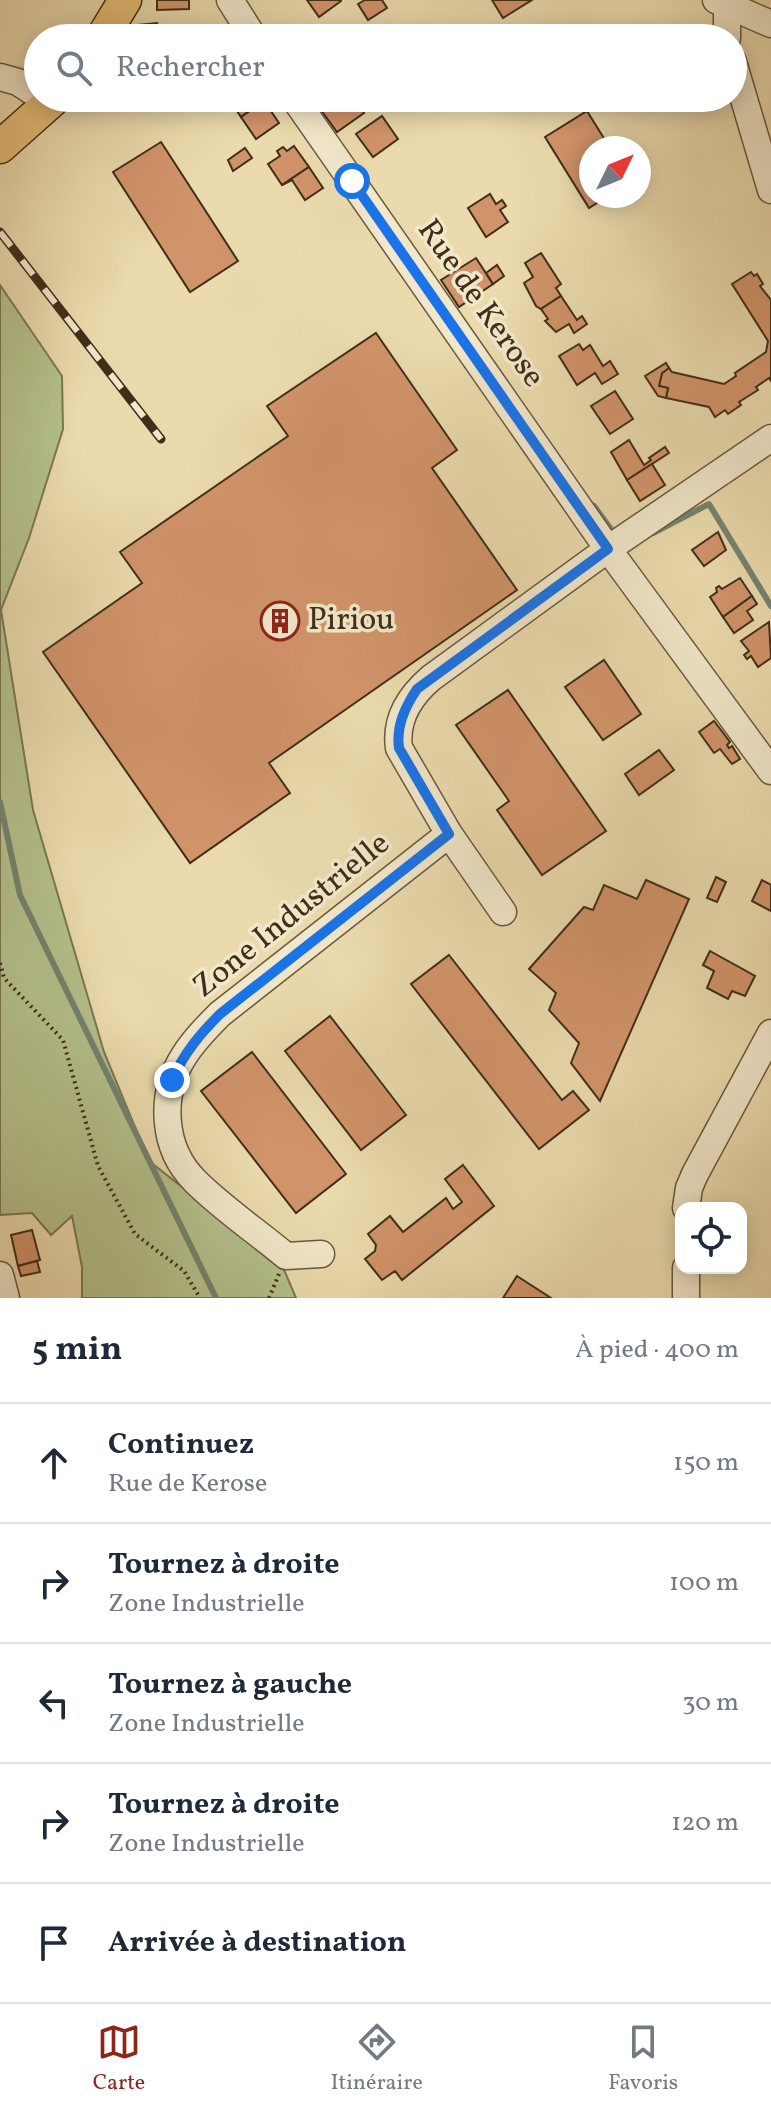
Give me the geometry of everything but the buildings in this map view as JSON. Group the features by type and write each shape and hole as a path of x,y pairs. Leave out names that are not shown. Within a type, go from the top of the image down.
{"main road":[{"path":"110,24 125,0"},
{"path":"0,147 34,112"}],"street":[{"path":"230,0 245,24"},
{"path":"722,3 771,24"},
{"path":"722,3 725,24"},
{"path":"0,77 24,85"},
{"path":"747,109 771,190"},
{"name":"Rue de Kerose","path":"304,112 608,549 771,771"},
{"path":"503,912 449,834 399,748 398,736 407,703 417,689 431,678 608,549 771,438"},
{"name":"Zone Industrielle","path":"321,1254 286,1256 194,1180 176,1154 168,1131 167,1107 172,1080 182,1057 220,1014 449,834"},
{"path":"687,1202 695,1174 771,1033"},
{"path":"686,1274 686,1298"},
{"path":"0,1275 6,1298"}],"path":[{"path":"0,963 4,978 63,1040 98,1166 135,1234 184,1271 200,1298"}],"green space":[{"path":"0,285 62,376 63,429 29,538 1,610 33,810 104,1052 149,1161 282,1265 296,1298 82,1298 82,1267 72,1216 51,1235 32,1213 0,1215"}],"waterway":[{"path":"653,533 709,504 771,606"},
{"path":"594,506 616,536"},
{"path":"0,802 20,895 216,1298"}],"railway":[{"path":"0,232 161,439"}],"place":[{"name":"Piriou","path":"280,621"}],"route":[{"path":"172,1080 182,1057 220,1014 449,834 399,748 401,720 407,703 417,689 608,549 352,181"}]}
